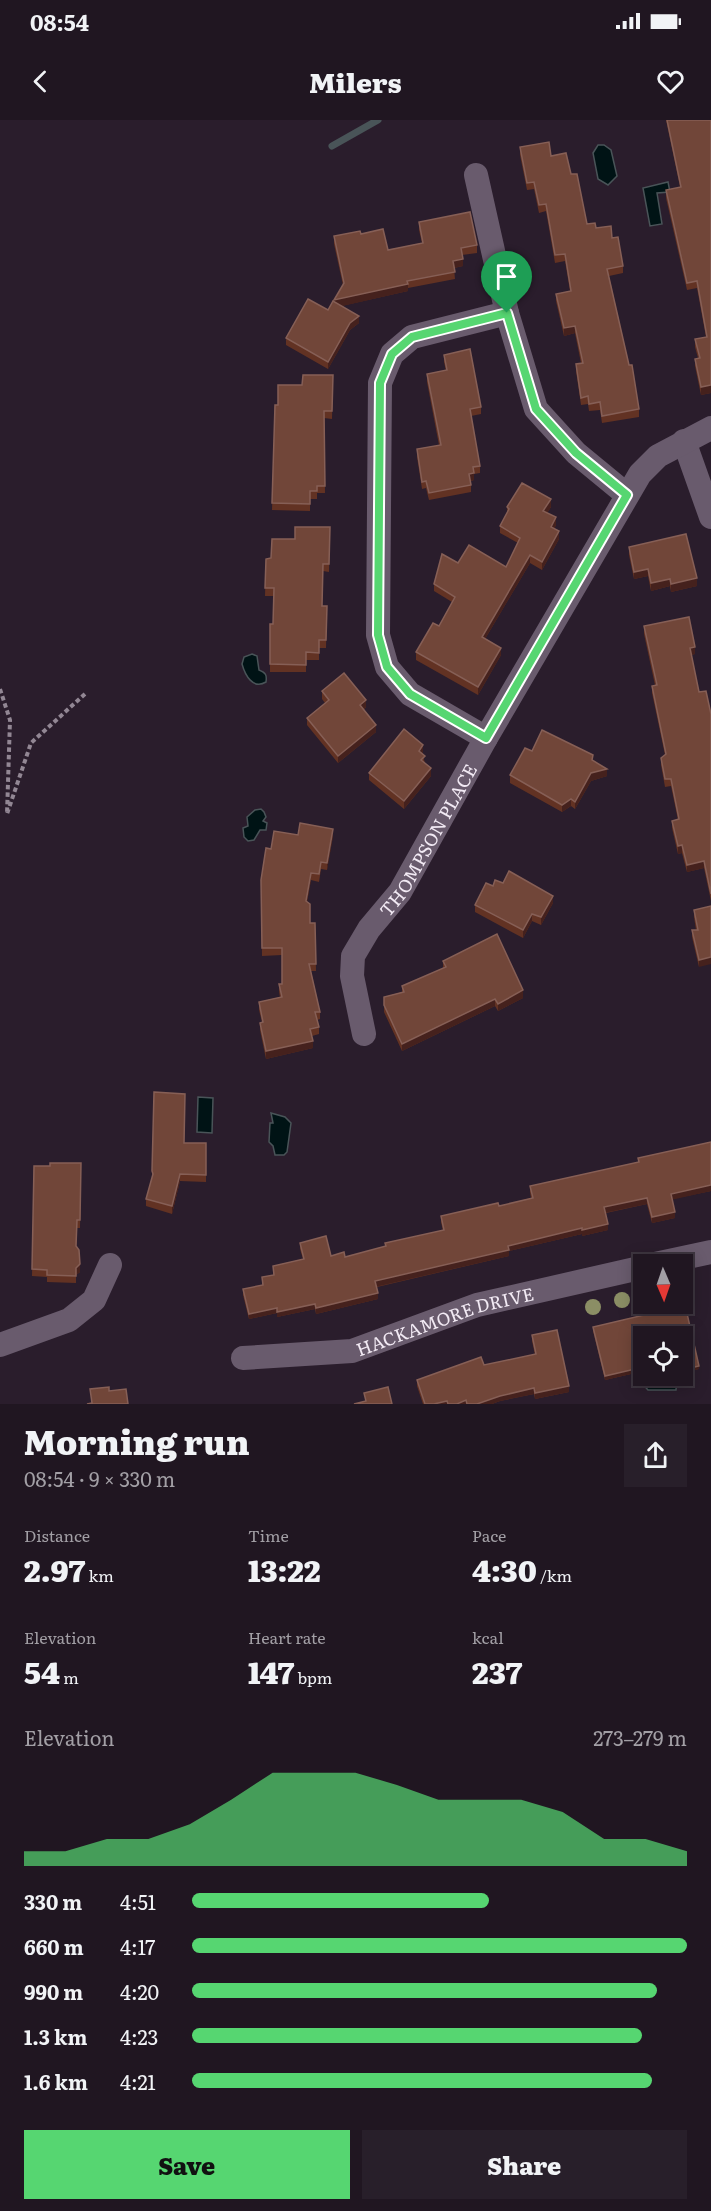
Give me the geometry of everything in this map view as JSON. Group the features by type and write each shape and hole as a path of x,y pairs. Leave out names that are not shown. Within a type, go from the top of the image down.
{"street":[{"path":"476,175 507,313 536,409 576,453 627,495"},
{"path":"486,738 410,694 387,667 378,635 380,383 392,354 412,337 507,313"},
{"name":"THOMPSON PLACE","path":"364,1034 351,976 353,956 369,929 400,892 486,738 640,474 658,456 711,428"},
{"path":"684,441 711,517"},
{"path":"693,1256 711,1252"},
{"path":"0,1345 69,1320 94,1300 110,1265"},
{"name":"HACKAMORE DRIVE","path":"243,1358 352,1351 477,1305 633,1270"}],"path":[{"path":"0,689 10,720 8,814 31,743 86,693"}],"shaded area":[{"path":"598,145 604,145 611,150 617,176 608,185 598,179 593,153"},
{"path":"668,182 670,192 657,193 662,224 650,226 643,188"},
{"path":"252,654 257,656 259,670 266,676 266,682 261,684 250,680 242,664 244,657"},
{"path":"261,809 266,817 263,821 267,823 266,830 260,830 254,840 248,841 244,837 243,828 248,826 247,817 255,810"},
{"path":"198,1097 213,1098 212,1133 197,1132"},
{"path":"271,1113 285,1117 291,1123 287,1152 284,1155 275,1155 273,1146 269,1142 270,1123 273,1123"},
{"path":"644,1386 676,1386 676,1390 648,1390"}],"building":[{"path":"667,120 711,120 711,385 701,387 695,359 700,358 695,339 707,337 697,281 687,283 666,190 681,187"},
{"path":"549,142 551,156 566,153 571,174 577,174 587,224 595,223 596,228 611,226 612,238 618,237 623,266 607,269 629,365 632,365 639,409 602,416 600,402 589,404 588,396 581,398 576,364 583,363 575,326 564,328 556,294 571,291 565,254 555,255 546,204 539,205 534,182 527,183 520,147"},
{"path":"470,212 477,245 461,248 463,259 453,261 455,272 407,281 408,284 334,300 344,283 334,236 360,231 361,234 383,229 388,250 423,243 419,222"},
{"path":"308,299 328,310 333,301 359,316 350,323 328,362 286,338"},
{"path":"470,349 481,407 470,409 480,466 473,467 474,473 469,474 471,485 429,493 426,481 422,482 417,449 441,445 427,374 447,370 444,355"},
{"path":"303,375 333,375 332,411 324,411 325,486 317,486 317,491 310,491 310,504 272,503 275,405 278,405 278,385 302,385"},
{"path":"522,483 551,499 543,511 556,517 551,527 559,531 542,562 530,555 482,637 501,648 478,687 416,652 433,623 439,626 455,597 434,584 442,554 458,563 469,545 506,567 520,538 500,526 509,509 507,507"},
{"path":"295,527 330,527 329,564 323,564 322,606 327,606 326,640 319,640 319,653 306,652 306,665 270,664 270,624 273,624 274,588 265,588 266,559 271,558 272,539 295,539"},
{"path":"686,534 697,578 671,584 670,579 651,583 648,569 634,572 629,547"},
{"path":"689,617 695,647 690,648 699,692 706,691 711,714 711,894 704,861 687,865 682,845 678,846 672,821 679,819 671,779 665,779 661,758 666,754 652,686 657,685 644,626"},
{"path":"344,673 366,700 360,705 376,725 338,756 307,718 329,700 322,691"},
{"path":"404,729 423,745 419,751 425,756 421,760 431,768 404,801 369,773"},
{"path":"542,730 593,755 592,760 607,769 591,773 575,802 571,799 562,805 510,775 525,748 532,751"},
{"path":"300,823 333,829 327,863 321,862 319,874 311,873 306,901 310,904 310,923 315,923 316,964 309,964 320,1012 315,1012 319,1027 310,1029 313,1041 266,1051 260,1023 263,1022 259,1002 282,997 279,984 282,984 282,948 262,948 261,880 266,848 271,849 274,831 298,835"},
{"path":"509,871 553,896 541,917 532,914 523,930 475,905 486,883 493,886 495,880 503,883"},
{"path":"711,906 711,957 699,960 692,930 698,930 694,910"},
{"path":"497,934 523,990 498,1004 495,999 402,1044 384,1005 384,997 404,992 402,986 446,967 443,961"},
{"path":"154,1092 185,1094 184,1143 206,1143 206,1175 180,1174 172,1206 146,1199 153,1174"},
{"path":"711,1142 711,1185 671,1194 675,1212 652,1217 647,1198 604,1207 608,1224 508,1246 509,1250 375,1281 378,1293 316,1308 315,1304 277,1312 277,1308 249,1314 243,1289 263,1285 262,1277 274,1275 273,1266 304,1259 300,1243 326,1236 331,1256 344,1252 345,1257 386,1246 385,1243 444,1230 441,1216 498,1203 499,1206 533,1198 530,1186 639,1162 638,1158"},
{"path":"50,1163 81,1163 80,1220 77,1220 76,1246 79,1250 80,1264 76,1268 76,1276 47,1275 47,1270 32,1269 34,1166 50,1166"},
{"path":"648,1314 687,1314 690,1326 633,1326 633,1370 605,1376 593,1327"},
{"path":"557,1330 569,1386 535,1393 534,1388 477,1404 467,1404 466,1400 457,1404 448,1404 447,1401 425,1404 417,1380 481,1357 484,1365 536,1354 532,1335"},
{"path":"693,1340 699,1366 693,1367"},
{"path":"109,1387 109,1391 126,1389 128,1404 87,1404 92,1403 90,1389"},
{"path":"388,1387 392,1404 354,1404 366,1401 364,1393"}],"waterway":[{"path":"332,146 378,120"}],"route":[{"path":"507,313 536,409 576,453 627,495 486,738 410,694 387,667 378,635 380,383 392,354 412,337 507,313"}]}
